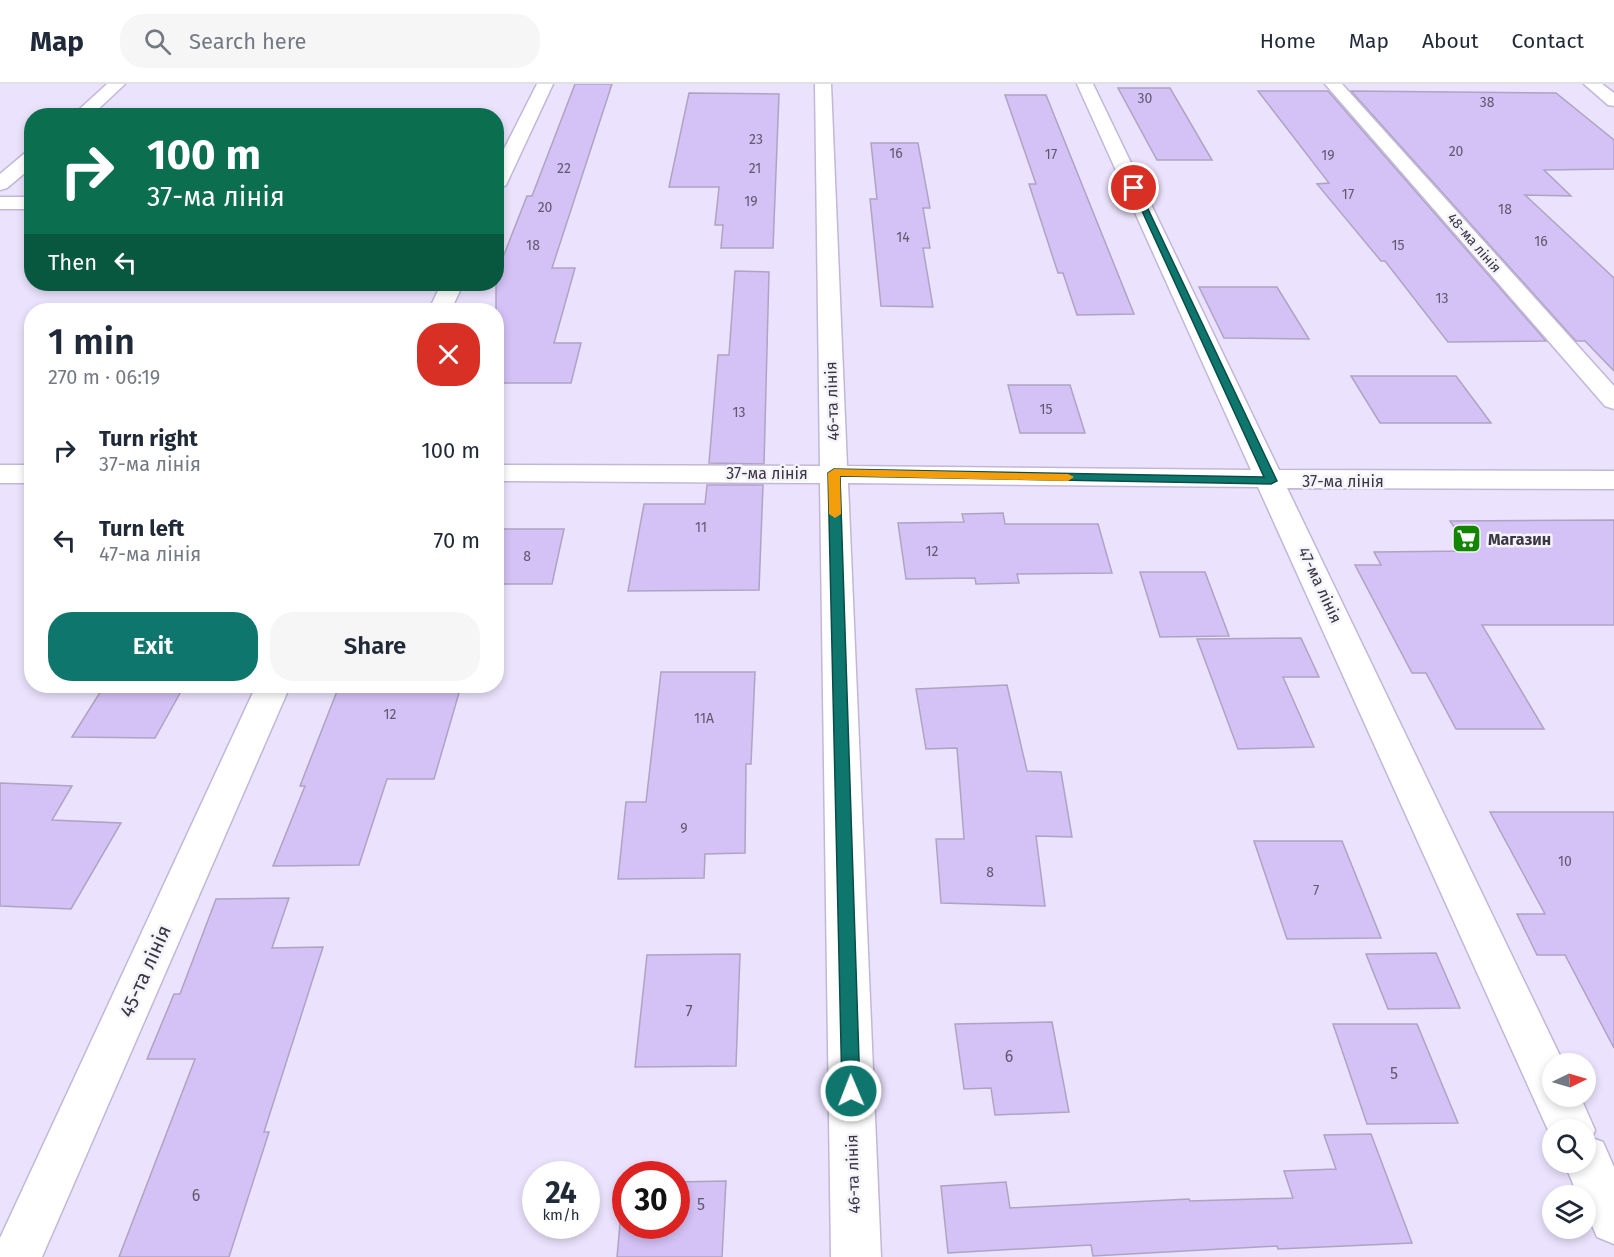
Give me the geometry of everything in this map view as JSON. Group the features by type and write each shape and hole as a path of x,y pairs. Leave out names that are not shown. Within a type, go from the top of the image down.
{"street":[{"path":"89,108 117,84"},
{"path":"504,169 545,84"},
{"name":"46-та лінія","path":"823,84 856,1257"},
{"name":"47-ма лінія","path":"1085,84 1542,1066"},
{"name":"48-ма лінія","path":"1333,84 1614,401"},
{"path":"1592,84 1614,101"},
{"path":"0,184 24,164"},
{"path":"0,203 24,203"},
{"name":"37-ма лінія","path":"504,473 834,473 1271,481 1614,480"},
{"path":"0,474 24,474"},
{"name":"45-та лінія","path":"17,1257 270,693"},
{"path":"1592,1173 1614,1220"}],"building":[{"path":"575,84 612,84 552,268 575,268 554,343 581,343 571,383 504,383 504,303 496,303 496,291 504,291 504,255 527,196 532,196"},
{"path":"1118,88 1170,88 1212,160 1157,160"},
{"path":"1258,91 1328,91 1546,341 1448,342 1385,261 1381,261 1317,184 1329,183"},
{"path":"1351,91 1556,93 1614,140 1614,169 1544,170 1571,196 1525,195 1614,278 1614,371 1585,341 1576,341"},
{"path":"689,93 779,94 773,248 721,248 723,225 715,225 719,187 669,187"},
{"path":"1005,95 1046,95 1134,314 1077,315 1063,273 1058,273 1029,184 1036,184"},
{"path":"871,143 918,143 930,208 923,208 930,248 923,248 933,307 881,306 870,199 877,199"},
{"path":"735,271 769,272 764,464 709,463 718,355 729,355"},
{"path":"1199,287 1277,287 1309,339 1224,338"},
{"path":"1351,376 1456,376 1491,423 1380,423"},
{"path":"1008,385 1070,385 1085,433 1020,433"},
{"path":"707,485 763,485 759,590 628,591 644,504 705,504"},
{"path":"1003,513 1005,524 1098,524 1112,573 1017,574 1019,583 976,584 975,578 906,579 898,523 964,522 962,514"},
{"path":"1614,520 1614,625 1482,625 1544,729 1456,729 1426,673 1412,673 1355,565 1381,565 1374,552 1470,551 1450,521"},
{"path":"504,529 564,529 552,584 504,584"},
{"path":"1140,572 1205,572 1229,636 1160,637"},
{"path":"1301,638 1319,677 1283,677 1314,747 1238,749 1197,639"},
{"path":"661,672 755,672 751,764 746,764 745,853 705,854 704,878 618,879 626,802 646,802"},
{"path":"1007,685 1027,771 1061,772 1072,837 1036,836 1045,906 941,903 936,839 964,839 957,748 926,749 916,689"},
{"path":"100,693 180,693 155,738 72,737"},
{"path":"336,693 459,693 434,779 387,779 359,865 273,866 305,786 300,786"},
{"path":"0,783 72,786 52,820 121,823 71,909 0,906"},
{"path":"1490,812 1614,812 1614,1048 1565,955 1537,955 1517,914 1545,914"},
{"path":"1254,841 1342,841 1381,938 1287,939"},
{"path":"289,898 272,948 323,947 264,1132 269,1132 229,1257 119,1257 195,1059 147,1059 174,994 180,994 216,899"},
{"path":"1436,953 1460,1008 1388,1009 1366,954"},
{"path":"740,954 736,1066 635,1067 647,955"},
{"path":"1052,1022 1069,1112 995,1115 991,1088 964,1089 955,1024"},
{"path":"1333,1024 1417,1024 1458,1123 1367,1124"},
{"path":"1371,1134 1412,1243 1278,1249 1277,1246 1093,1256 1091,1245 948,1253 941,1186 1006,1182 1010,1208 1189,1199 1190,1201 1293,1198 1284,1171 1336,1169 1324,1135"},
{"path":"726,1181 722,1257 617,1257 619,1239 690,1239 690,1182"}],"slow traffic":[{"path":"835,514 834,473 1068,477"}],"place":[{"name":"Магазин","path":"1467,539"}],"route":[{"path":"851,1091 834,473 1271,481 1134,188"}]}
